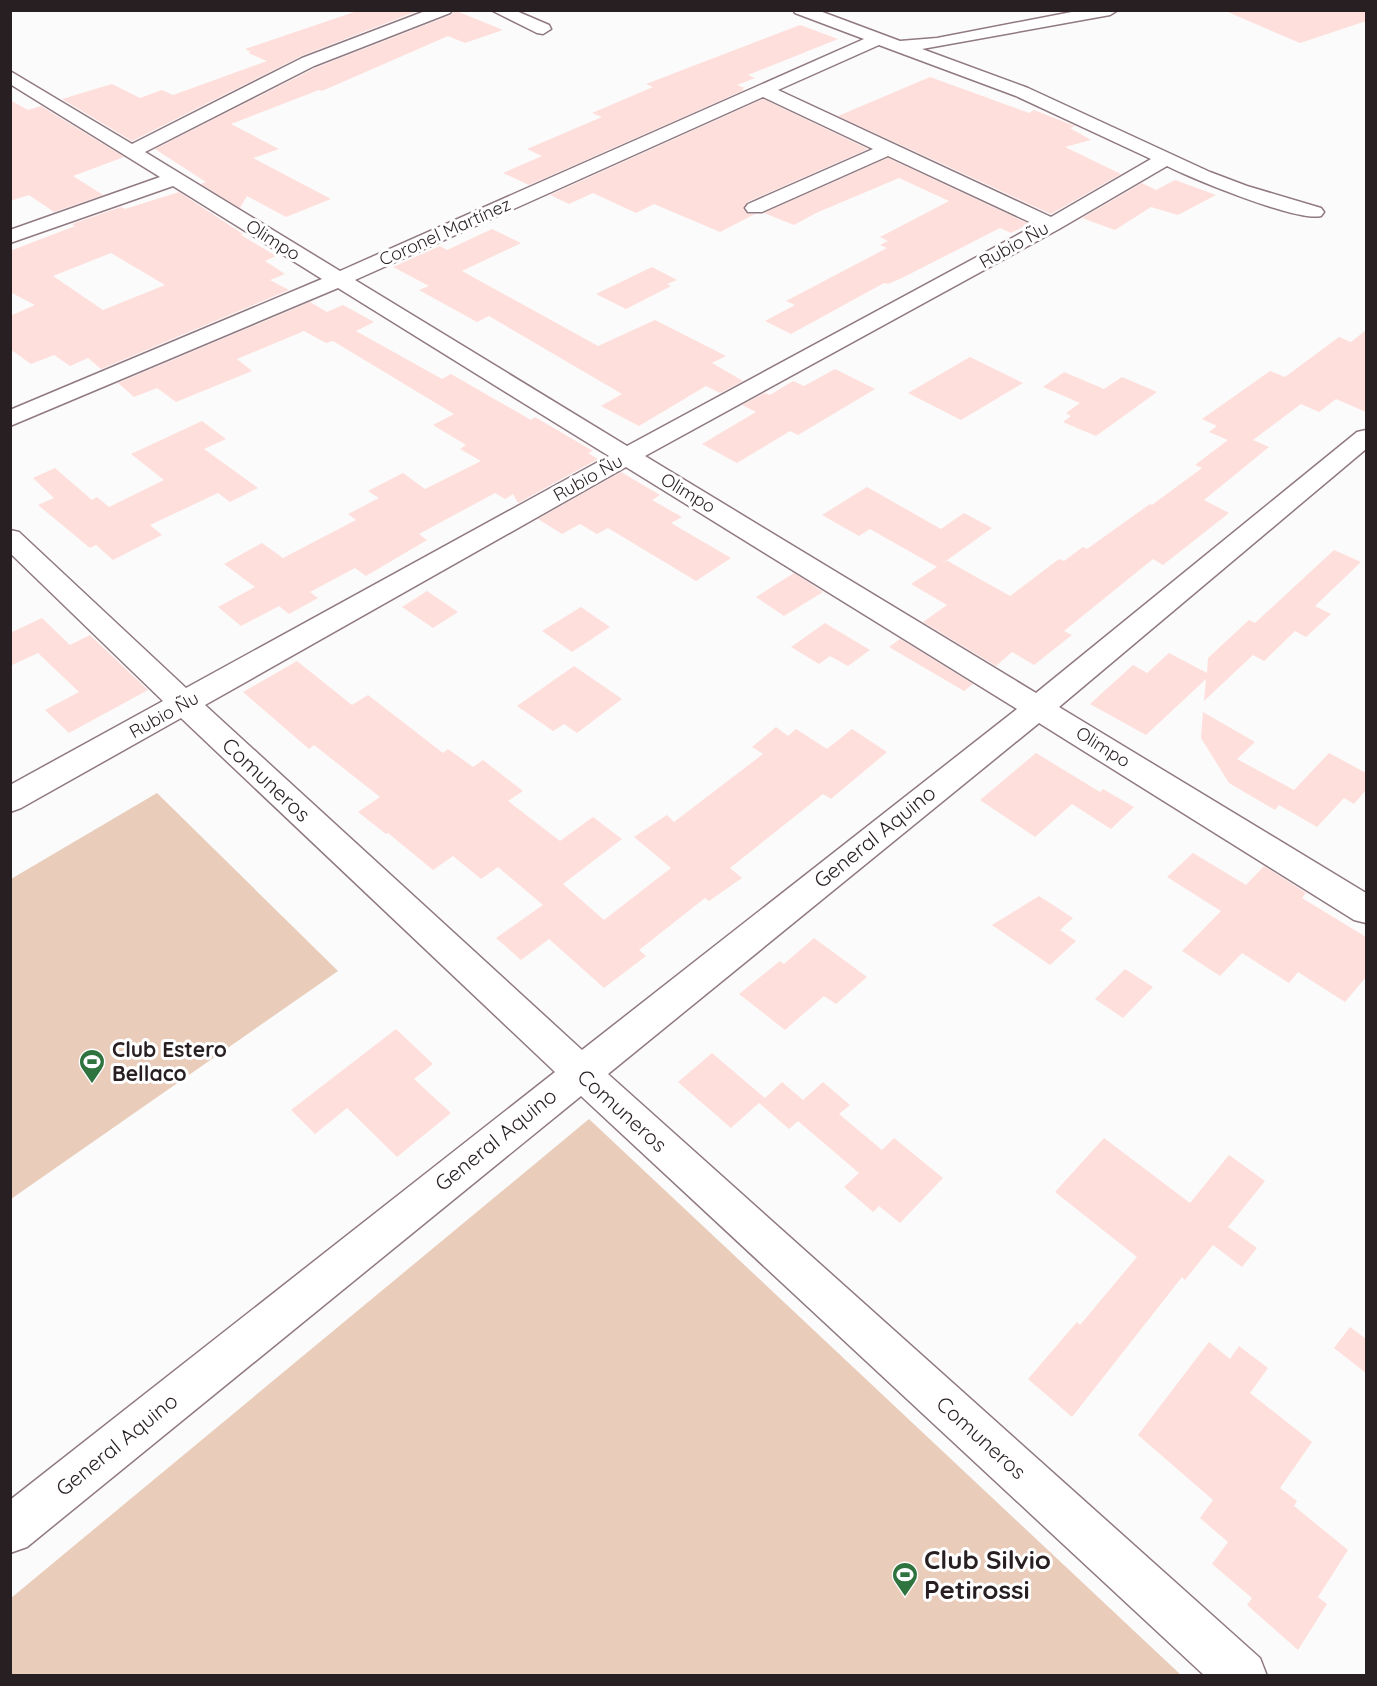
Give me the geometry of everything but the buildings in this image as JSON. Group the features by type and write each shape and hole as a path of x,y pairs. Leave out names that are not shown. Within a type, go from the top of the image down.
{"street":[{"path":"132,151 308,62 444,10"},
{"path":"499,10 543,29"},
{"path":"801,10 882,42 1022,92 1203,176 1240,190 1314,212"},
{"path":"882,42 925,45 1110,10"},
{"name":"Coronel Martínez","path":"10,419 338,280 762,90 882,42"},
{"name":"Olimpo","path":"10,76 338,280 1039,707 1366,910"},
{"path":"762,90 1052,225"},
{"path":"755,207 888,149"},
{"name":"Rubio Ñu","path":"10,800 627,456 1052,225 1167,158"},
{"path":"10,222 167,174"},
{"path":"10,237 167,174"},
{"name":"General Aquino","path":"10,1530 579,1072 1039,707 1366,437"},
{"name":"Comuneros","path":"10,538 184,704 579,1072 1242,1676"}],"shaded area":[{"name":"Club Estero Bellaco","path":"157,793 338,971 11,1199 11,879"},
{"path":"589,1119 1181,1675 11,1675 11,1598"}],"place":[{"name":"Club Estero Bellaco","path":"92,1085"},
{"name":"Club Silvio Petirossi","path":"905,1598"}]}
